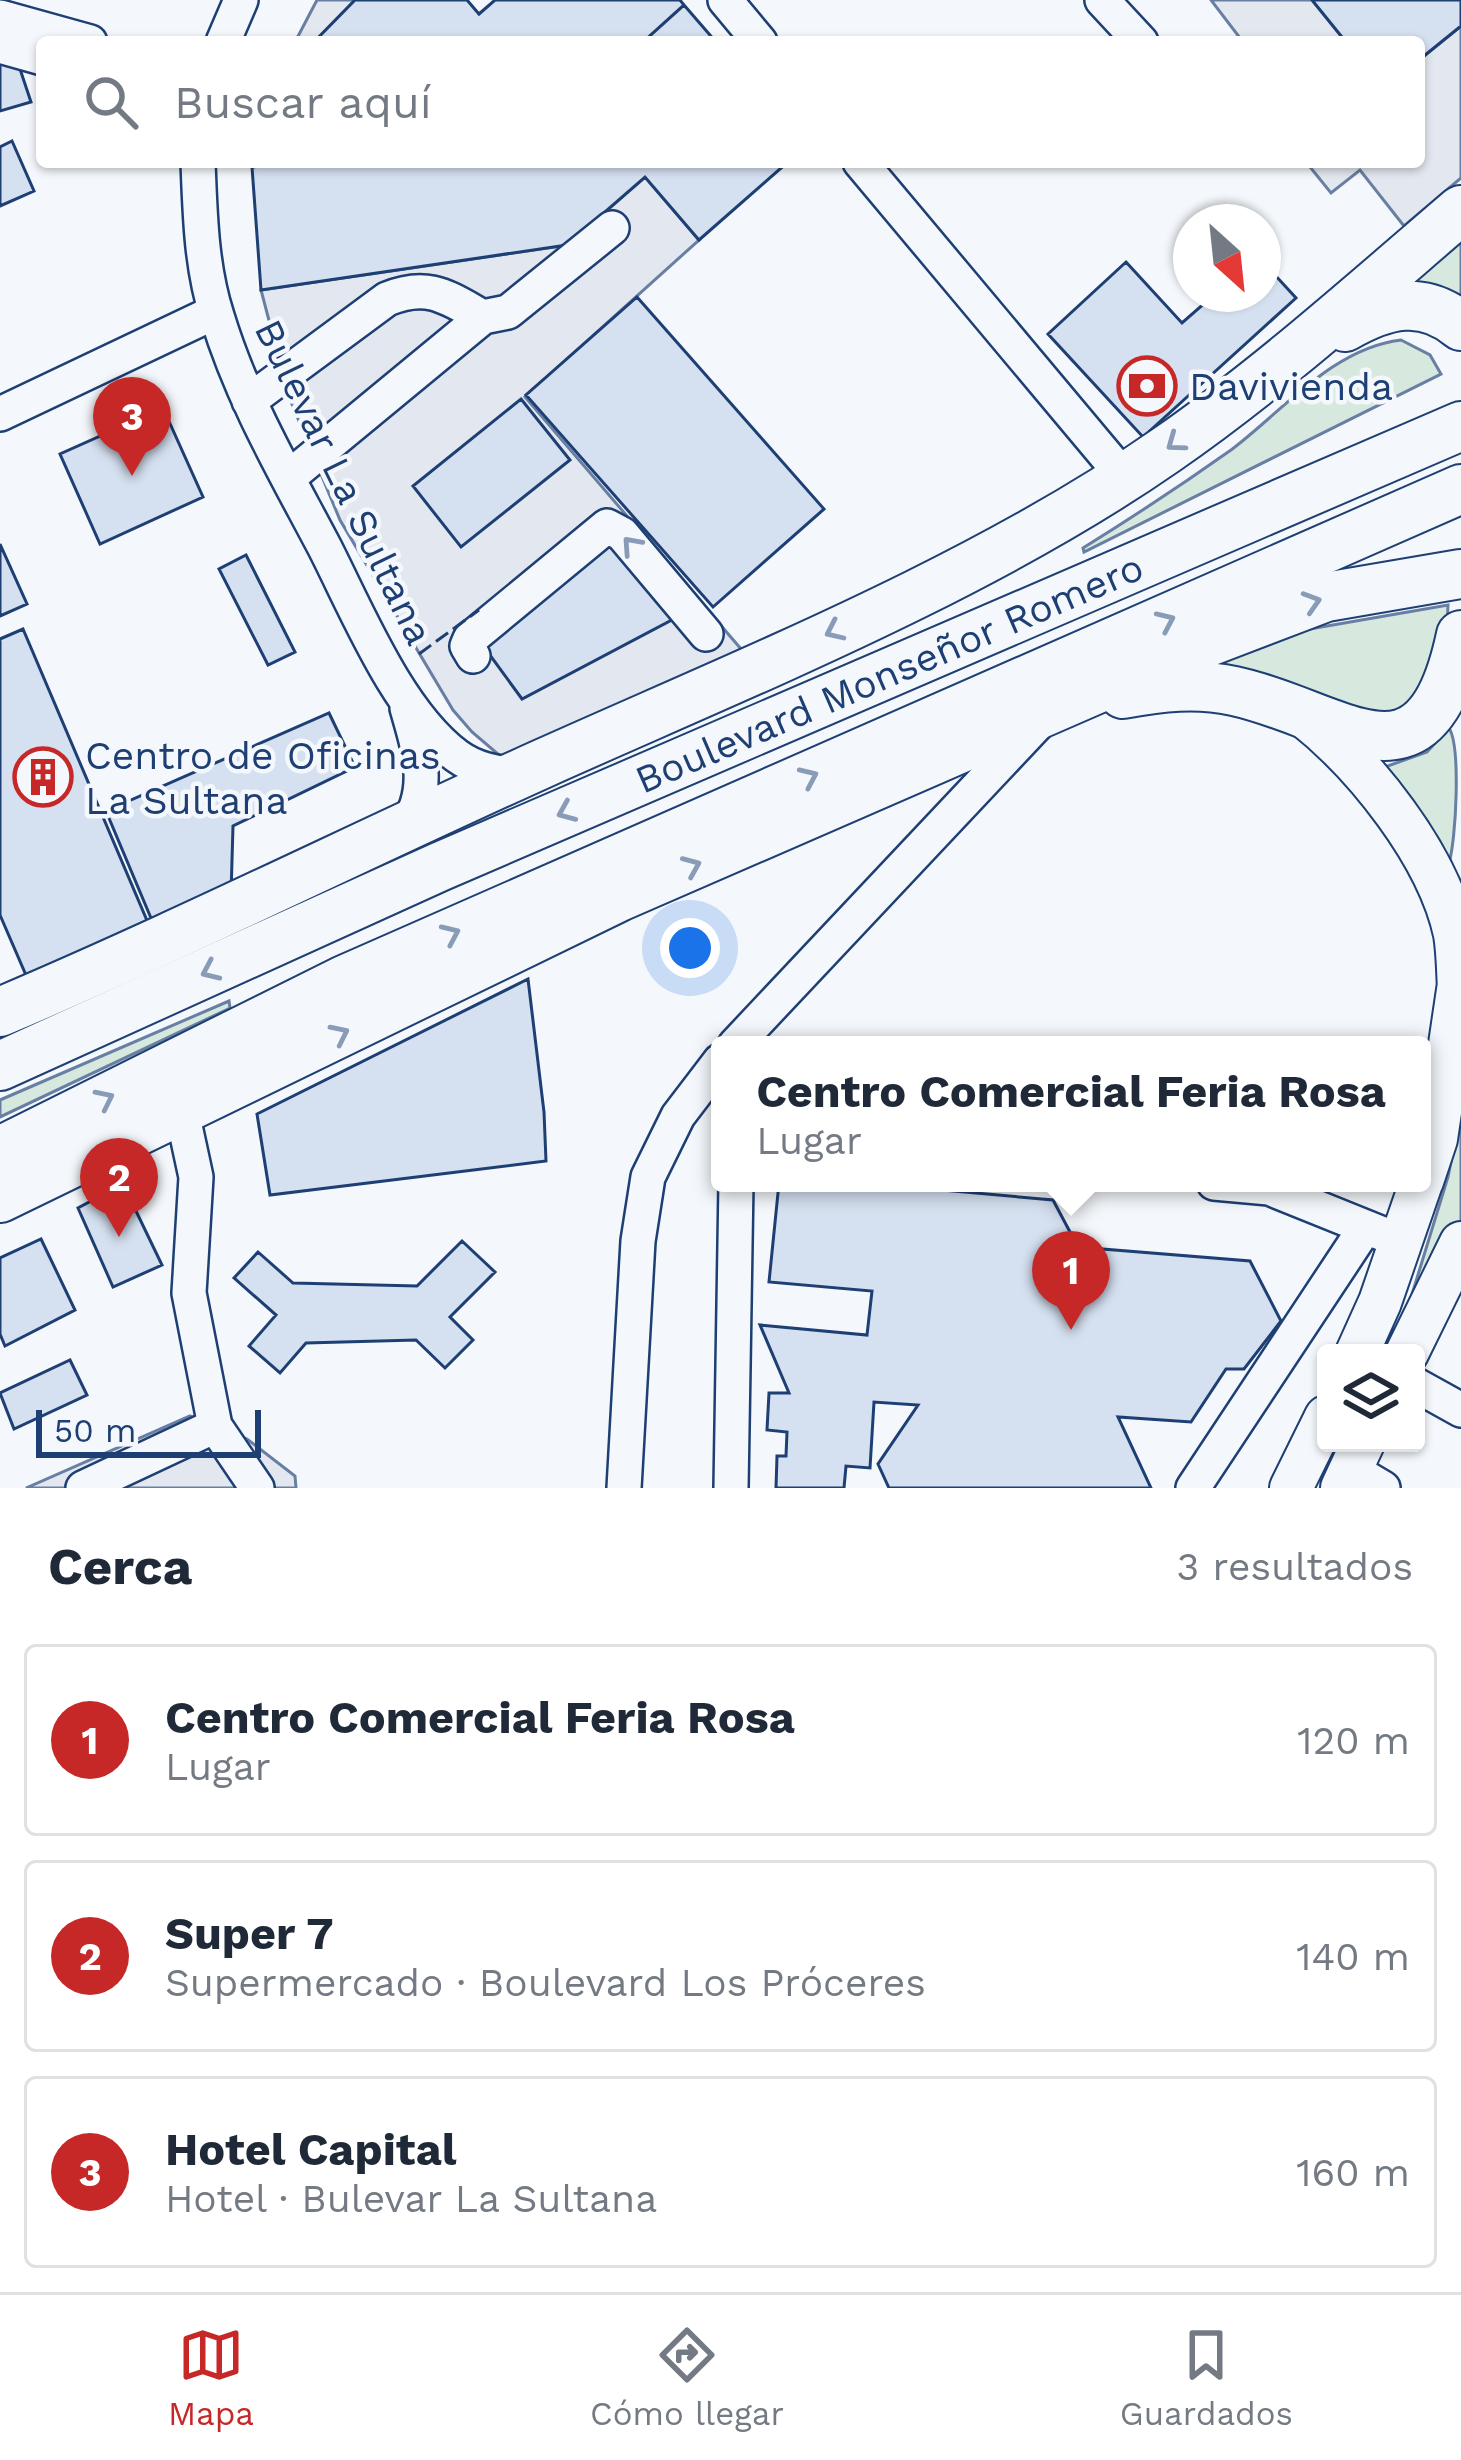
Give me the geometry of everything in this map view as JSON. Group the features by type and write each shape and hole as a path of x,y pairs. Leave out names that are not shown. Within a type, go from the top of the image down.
{"highway":[{"path":"0,1012 143,951 847,626 987,555 1124,477 1278,364 1461,210"},
{"path":"1278,364 1370,313 1401,304 1445,312 1461,326"},
{"name":"Boulevard Monseñor Romero","path":"0,1066 439,867 1461,427"},
{"name":"Boulevard Monseñor Romero","path":"0,1151 344,980 1461,489"},
{"path":"0,1198 619,897 1049,711 1326,597 1444,577"},
{"path":"1049,711 1167,686 1232,690 1360,736 1383,738 1414,728 1439,704 1461,635"},
{"path":"0,1034 143,951"},
{"path":"0,1172 64,1154 235,1084"}],"main road":[{"path":"1298,710 1363,770 1430,871 1456,937 1460,980 1431,1154"},
{"path":"1359,1344 1384,1235 1415,1192"},
{"path":"1410,1344 1461,1243"},
{"path":"1291,1488 1317,1435"}],"street":[{"path":"725,0 755,36"},
{"path":"1102,0 1136,36"},
{"path":"0,17 68,36"},
{"path":"0,46 36,56"},
{"name":"Bulevar La Sultana","path":"198,168 203,251 215,312 248,401 288,478 404,695 454,754 474,766 518,775"},
{"path":"865,168 1124,477"},
{"path":"288,478 483,317 508,312 612,228"},
{"path":"248,401 401,293 430,292 483,317"},
{"path":"0,414 215,312"},
{"path":"473,656 467,646 470,639 607,526 622,534 706,634"},
{"name":"Bulevar La Sultana","path":"404,695 423,775 417,812 404,829"},
{"path":"743,1036 1049,711"},
{"path":"624,1488 637,1263 648,1177 678,1116 711,1073"},
{"path":"182,1112 196,1177 189,1293 214,1426 257,1488"},
{"path":"731,1488 736,1192"},
{"path":"1193,1488 1384,1235 1279,1192"},
{"path":"1425,1390 1461,1411"},
{"path":"83,1488 214,1426"}],"shaded area":[{"path":"317,0 355,0 320,36 298,36"},
{"path":"1211,0 1312,0 1341,36 1238,36"},
{"path":"1461,26 1461,178 1404,226 1360,170 1331,193 1311,168 1425,168 1425,55"},
{"path":"645,177 699,240 525,397 753,663 506,761 453,710 340,520 289,397 261,290 567,245"},
{"path":"1461,233 1461,315 1403,291"},
{"path":"1401,340 1430,355 1441,374 1084,552 1083,548 1231,450 1331,368 1376,345"},
{"path":"1448,605 1446,652 1407,722 1200,674 1281,634"},
{"path":"1449,728 1456,794 1449,863 1382,768 1427,752"},
{"path":"229,1001 230,1008 0,1117 0,1100"},
{"path":"1461,1113 1461,1221 1397,1344 1448,1177"},
{"path":"190,1416 247,1439 295,1476 296,1488 26,1488"}],"building":[{"path":"355,0 467,0 479,14 495,0 680,0 684,5 650,36 320,36"},
{"path":"1312,0 1461,0 1461,26 1425,55 1425,36 1341,36"},
{"path":"684,5 711,36 650,36"},
{"path":"17,60 31,102 0,111 0,62"},
{"path":"12,141 34,191 0,206 0,147"},
{"path":"252,168 781,168 699,240 645,177 567,245 261,290"},
{"name":"Davivienda","path":"1126,262 1182,323 1195,312 1281,312 1143,437 1048,334"},
{"name":"Davivienda","path":"1281,282 1296,298 1281,312"},
{"path":"637,297 824,509 713,607 526,395"},
{"path":"521,399 570,460 461,547 413,486"},
{"path":"163,408 203,497 100,544 60,454"},
{"path":"615,536 683,614 522,699 484,647"},
{"path":"0,544 27,604 0,616"},
{"path":"246,555 295,652 268,665 219,569"},
{"name":"Centro de Oficinas La Sultana","path":"23,629 154,937 32,989 0,915 0,639"},
{"path":"329,713 355,767 233,826 231,895 156,930 106,811"},
{"path":"528,979 546,1161 270,1195 257,1114"},
{"path":"123,1184 162,1265 113,1287 78,1208"},
{"path":"778,1192 964,1192 1053,1200 1078,1247 1250,1261 1281,1321 1244,1369 1226,1369 1191,1422 1118,1417 1151,1488 889,1488 878,1464 918,1405 874,1402 870,1468 846,1466 844,1488 776,1488 777,1456 786,1456 787,1432 767,1430 769,1393 789,1393 760,1325 867,1335 872,1291 769,1282"},
{"path":"41,1239 75,1310 5,1346 0,1334 0,1258"},
{"path":"462,1241 495,1272 450,1317 473,1340 445,1368 416,1340 306,1343 280,1373 249,1346 276,1315 234,1278 258,1252 293,1283 417,1286"},
{"path":"70,1360 87,1395 14,1429 0,1393"}],"fence":[{"path":"419,654 479,610"}],"place":[{"name":"Davivienda","path":"1147,386"},
{"name":"Hotel Capital","path":"132,476"},
{"name":"Centro de Oficinas La Sultana","path":"43,777"},
{"name":"Super 7","path":"119,1237"},
{"name":"Centro Comercial Feria Rosa","path":"1071,1330"}]}
